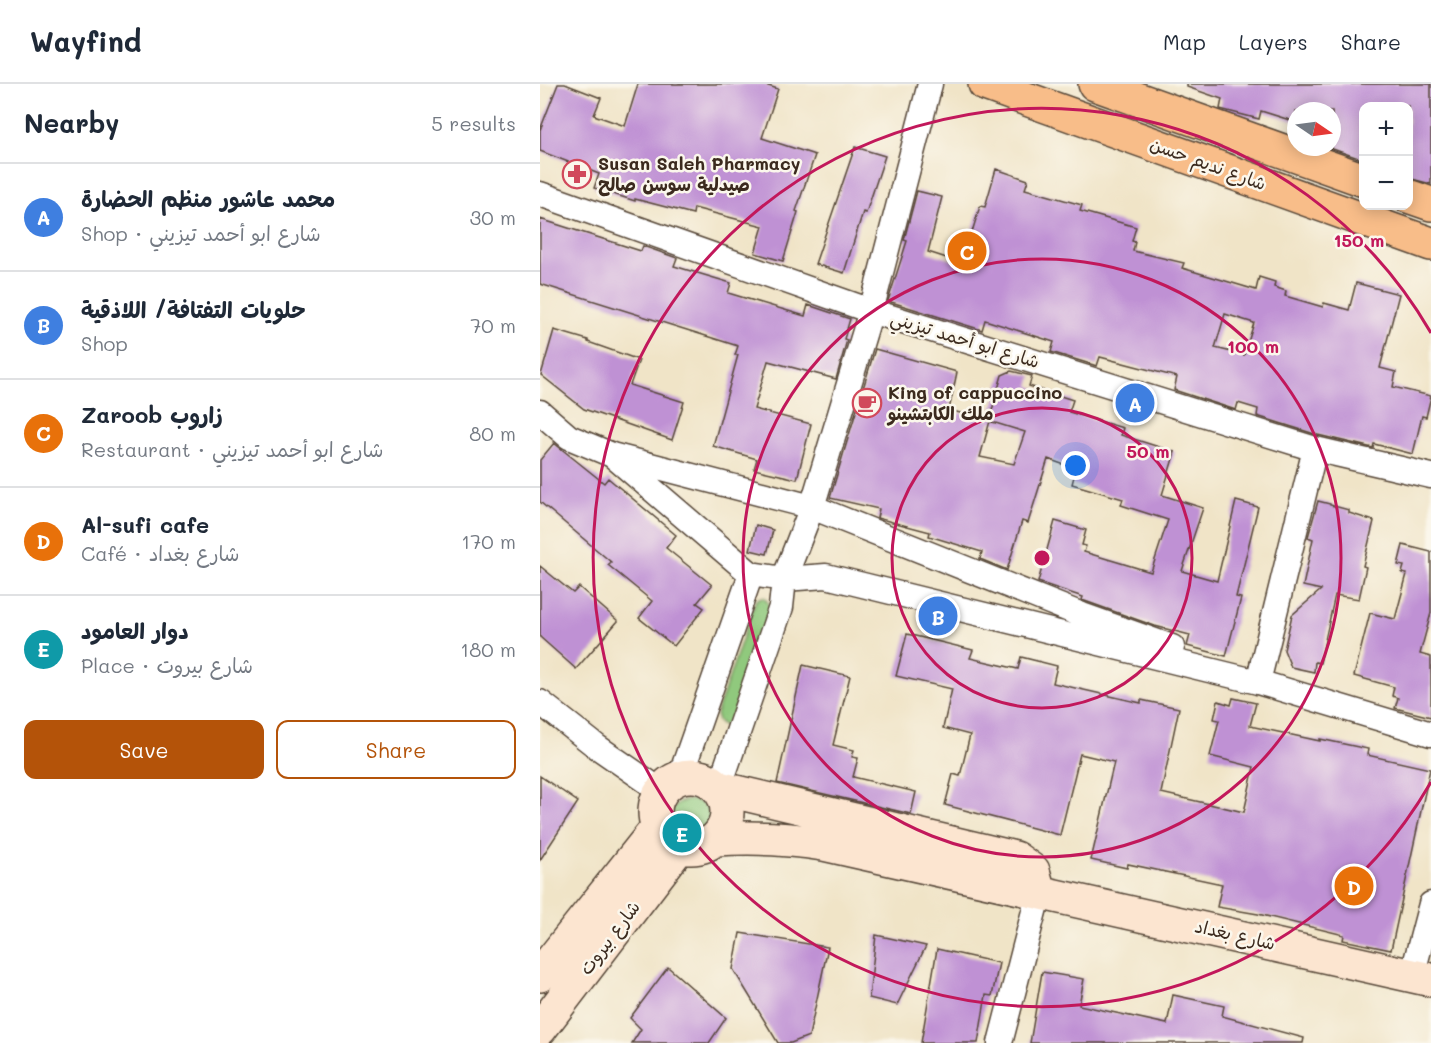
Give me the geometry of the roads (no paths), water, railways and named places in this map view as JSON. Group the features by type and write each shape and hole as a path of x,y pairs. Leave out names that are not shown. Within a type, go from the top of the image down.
{"main road":[{"name":"شارع نديم حسن","path":"985,84 1431,244"},
{"name":"شارع نديم حسن","path":"1095,84 1359,178"},
{"path":"1413,198 1431,204"},
{"path":"690,775 701,776 719,788 728,808 723,830 716,839 699,848 668,837 655,808 670,784 690,775"},
{"path":"719,788 1015,858 1033,871 1038,892"},
{"name":"شارع بيروت","path":"540,975 668,837"},
{"name":"شارع بيروت","path":"540,1029 668,837"},
{"name":"شارع بغداد","path":"716,839 791,838 823,844 1421,978"}],"street":[{"path":"719,788 781,608 784,579 812,507 871,311 930,84"},
{"name":"شارع ابو أحمد تيزيني","path":"540,195 871,311 1315,449 1431,476"},
{"path":"540,412 569,437 612,455 812,507 1071,611 1170,646 1258,682"},
{"path":"1258,682 1315,449"},
{"path":"612,455 751,574 784,579 826,576 1258,682 1431,734"},
{"path":"540,702 596,746 670,784 751,574"},
{"path":"1000,1043 1038,892"},
{"path":"1421,978 1431,904"}],"place":[{"name":"Susan Saleh Pharmacy صيدلية سوسن صالح","path":"577,174"},
{"name":"Zaroob زاروب","path":"967,251"},
{"name":"King of cappuccino ملك الكابتشينو","path":"867,403"},
{"name":"محمد عاشور منظم الحضارة","path":"1135,403"},
{"name":"حلويات التفتافة/ اللاذقية","path":"938,616"},
{"name":"دوار العامود","path":"682,833"},
{"name":"Al-sufi cafe","path":"1354,886"}]}
